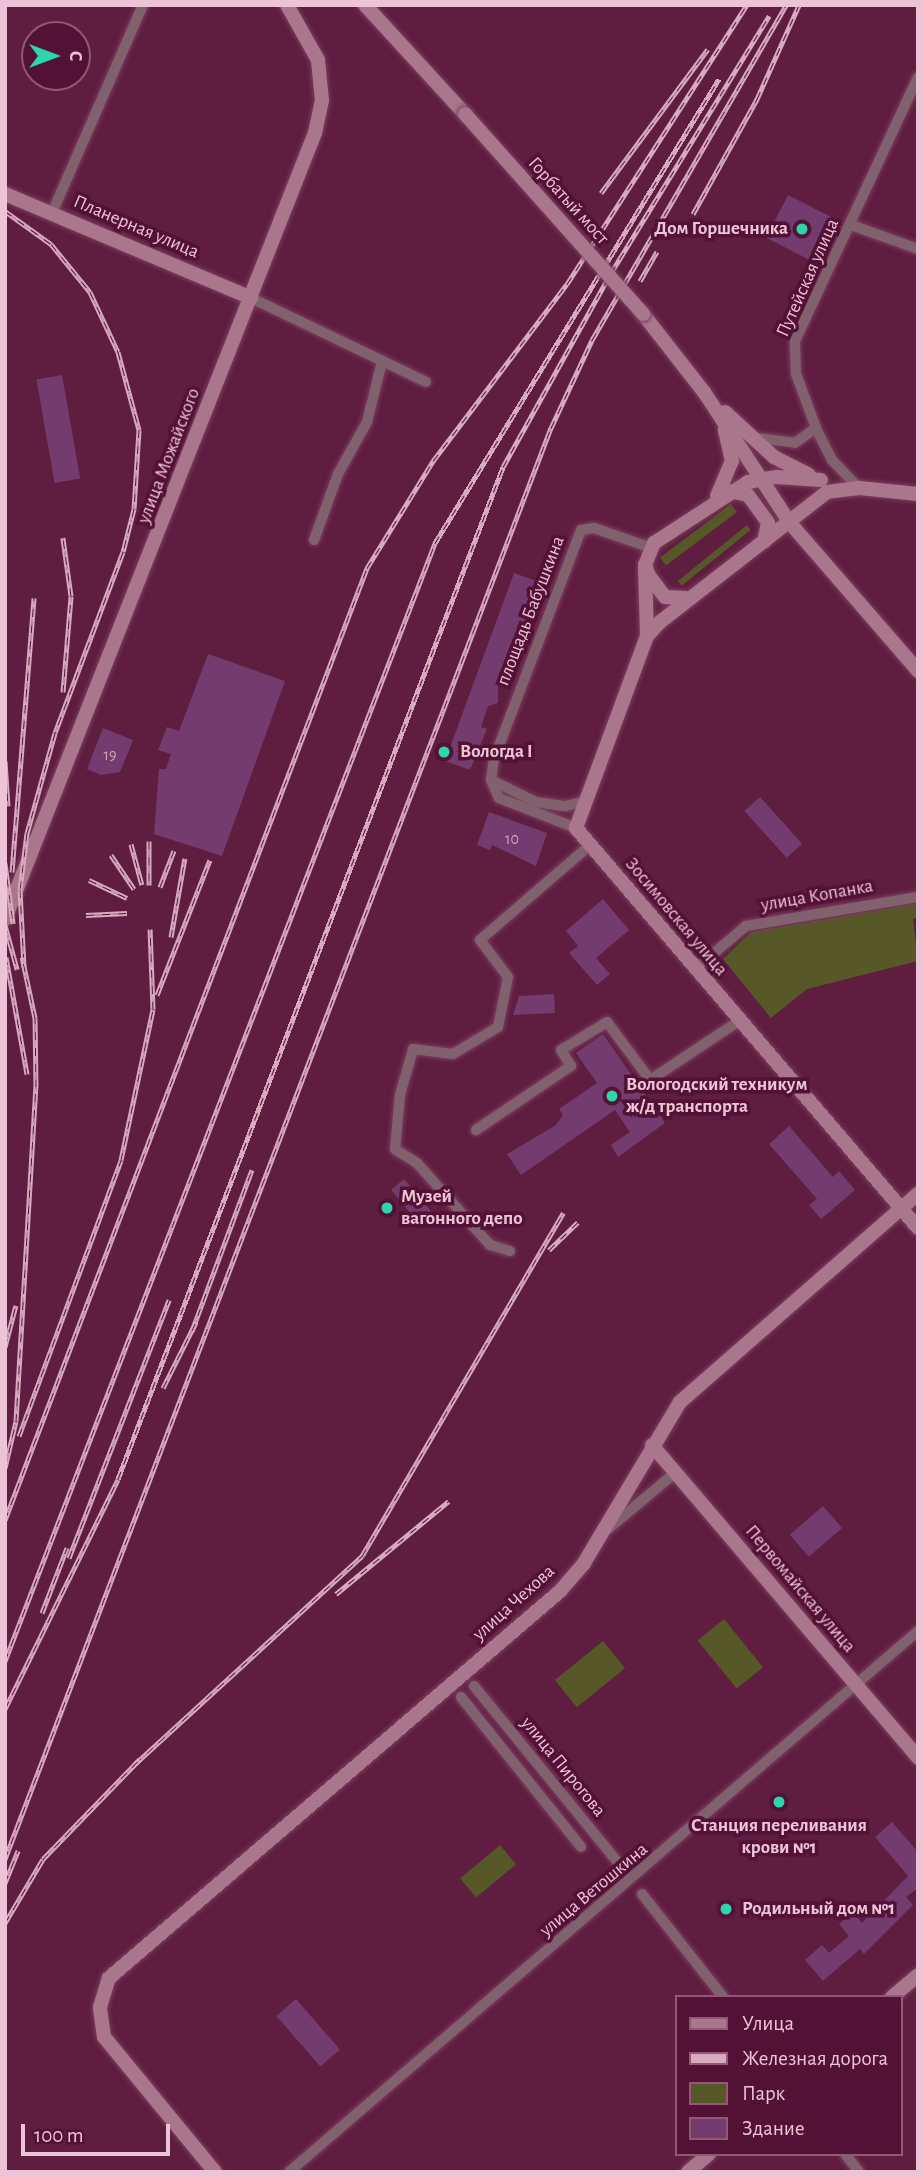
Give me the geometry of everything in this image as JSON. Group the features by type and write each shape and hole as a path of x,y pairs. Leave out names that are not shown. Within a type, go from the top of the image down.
{"street":[{"path":"52,213 143,5"},
{"name":"улица Можайского","path":"5,919 251,298 322,101 318,60 287,5"},
{"name":"Горбатый мост","path":"365,5 643,314 704,392"},
{"name":"Путейская улица","path":"859,488 832,460 816,428 796,374 795,341 918,77"},
{"name":"Планерная улица","path":"5,194 251,298"},
{"path":"851,225 918,249"},
{"path":"251,298 426,382"},
{"path":"314,540 338,474 367,422 382,362"},
{"path":"704,392 774,457 821,480"},
{"path":"704,392 763,478 790,523 918,671"},
{"path":"704,392 727,433 732,461 725,486 711,504"},
{"path":"751,436 794,443 812,436 816,428"},
{"path":"763,478 776,486 859,488"},
{"path":"491,780 504,803 576,828 647,636 645,565 652,545 729,491 763,478 821,480 918,495"},
{"path":"647,636 688,598 790,523 813,499 840,489"},
{"path":"729,491 748,495 768,523 764,542"},
{"name":"площадь Бабушкина","path":"491,780 498,747 581,530 594,528 652,545"},
{"path":"645,565 665,597 688,598"},
{"path":"491,780 536,802 566,806 584,801"},
{"name":"Зосимовская улица","path":"576,828 918,1228"},
{"path":"510,1251 490,1245 417,1163 395,1149 400,1095 413,1049 453,1054 498,1027 508,977 480,940 590,845"},
{"name":"улица Копанка","path":"695,969 746,926 918,897"},
{"path":"476,1130 571,1066 561,1050 607,1022 650,1080 739,1021"},
{"name":"улица Чехова","path":"215,2172 113,2053 100,2007 119,1966 559,1591 602,1533 680,1402 918,1194"},
{"name":"Первомайская улица","path":"652,1446 918,1758"},
{"path":"602,1533 676,1472"},
{"name":"улица Ветошкина","path":"289,2172 727,1800 854,1683 918,1631"},
{"name":"улица Пирогова","path":"474,1686 624,1870"},
{"name":"улица Пирогова","path":"461,1697 581,1847"},
{"path":"642,1894 721,1995"},
{"path":"894,1995 918,1975"},
{"path":"688,2172 707,2156"},
{"path":"847,2156 859,2172"}],"green space":[{"path":"731,504 737,512 666,566 660,558"},
{"path":"747,525 751,530 682,586 678,581"},
{"path":"918,903 918,917 913,919 918,961 807,989 771,1018 723,959 751,932"},
{"path":"724,1619 763,1667 737,1689 698,1640"},
{"path":"603,1641 625,1668 577,1707 555,1680"},
{"path":"500,1845 516,1864 476,1898 460,1878"}],"building":[{"name":"Дом Горшечника","path":"788,195 837,220 815,263 766,238"},
{"path":"62,375 80,478 55,483 36,380"},
{"path":"514,573 539,582 513,663 507,661 498,685 498,703 488,706 481,727 487,729 470,770 445,761"},
{"path":"208,654 285,681 222,856 154,834 159,769 166,769 171,754 158,750 167,727 179,731"},
{"path":"103,728 133,740 120,772 101,775 87,769"},
{"path":"760,797 802,844 787,858 744,811"},
{"path":"489,812 547,833 536,866 492,845 490,850 477,845"},
{"path":"603,899 629,930 596,958 610,974 597,985 569,953 578,946 566,931"},
{"path":"554,994 555,1013 513,1015 519,996"},
{"name":"Вологодский техникум ж/д транспорта","path":"603,1034 665,1123 618,1157 611,1145 630,1132 615,1110 521,1175 507,1154 556,1125 563,1115 559,1109 597,1083 576,1053"},
{"path":"789,1126 833,1177 839,1171 855,1190 821,1219 809,1205 817,1199 769,1144"},
{"path":"404,1179 434,1215 421,1226 391,1190"},
{"path":"823,1506 842,1528 809,1557 790,1535"},
{"path":"892,1822 918,1852 918,1888 906,1897 913,1905 864,1954 860,1949 823,1981 805,1960 822,1945 829,1953 849,1936 839,1924 853,1912 862,1923 908,1876 875,1837"},
{"path":"296,1999 340,2050 320,2067 276,2016"}],"railway":[{"path":"5,1520 367,568 433,461 567,284 747,5"},
{"path":"5,1859 551,428 592,340 786,5"},
{"path":"693,214 757,99 799,5"},
{"path":"5,1709 118,1479 503,467 611,273 769,16"},
{"path":"601,193 708,49"},
{"path":"5,1661 435,543 719,79"},
{"path":"5,211 51,244 90,292 118,352 139,430 134,509 123,552 55,733 27,833 20,890 24,967"},
{"path":"640,281 657,251"},
{"path":"63,538 71,596 63,692"},
{"path":"12,872 34,598"},
{"path":"5,761 8,806"},
{"path":"149,841 149,885"},
{"path":"131,844 142,885"},
{"path":"160,887 174,851"},
{"path":"111,855 134,889"},
{"path":"171,937 185,858"},
{"path":"157,995 210,860"},
{"path":"5,863 13,923"},
{"path":"89,880 127,898"},
{"path":"86,915 127,913"},
{"path":"5,925 17,969"},
{"path":"19,1436 121,1160 153,1009 150,929"},
{"path":"6,957 27,1074"},
{"path":"5,1468 16,1421 36,1087 35,1018 22,957"},
{"path":"192,1331 252,1170"},
{"path":"135,1764 362,1556 563,1213"},
{"path":"549,1250 578,1222"},
{"path":"69,1558 169,1300"},
{"path":"5,1347 16,1305"},
{"path":"163,1388 196,1322"},
{"path":"336,1594 449,1501"},
{"path":"42,1613 67,1548"},
{"path":"5,1923 43,1859 140,1759"},
{"path":"5,1883 18,1850"}],"place":[{"name":"Дом Горшечника","path":"802,229"},
{"name":"Вологда I","path":"444,752"},
{"name":"Вологодский техникум ж/д транспорта","path":"612,1096"},
{"name":"Музей вагонного депо","path":"387,1208"},
{"name":"Станция переливания крови №1","path":"779,1802"},
{"name":"Родильный дом №1","path":"726,1909"}]}
